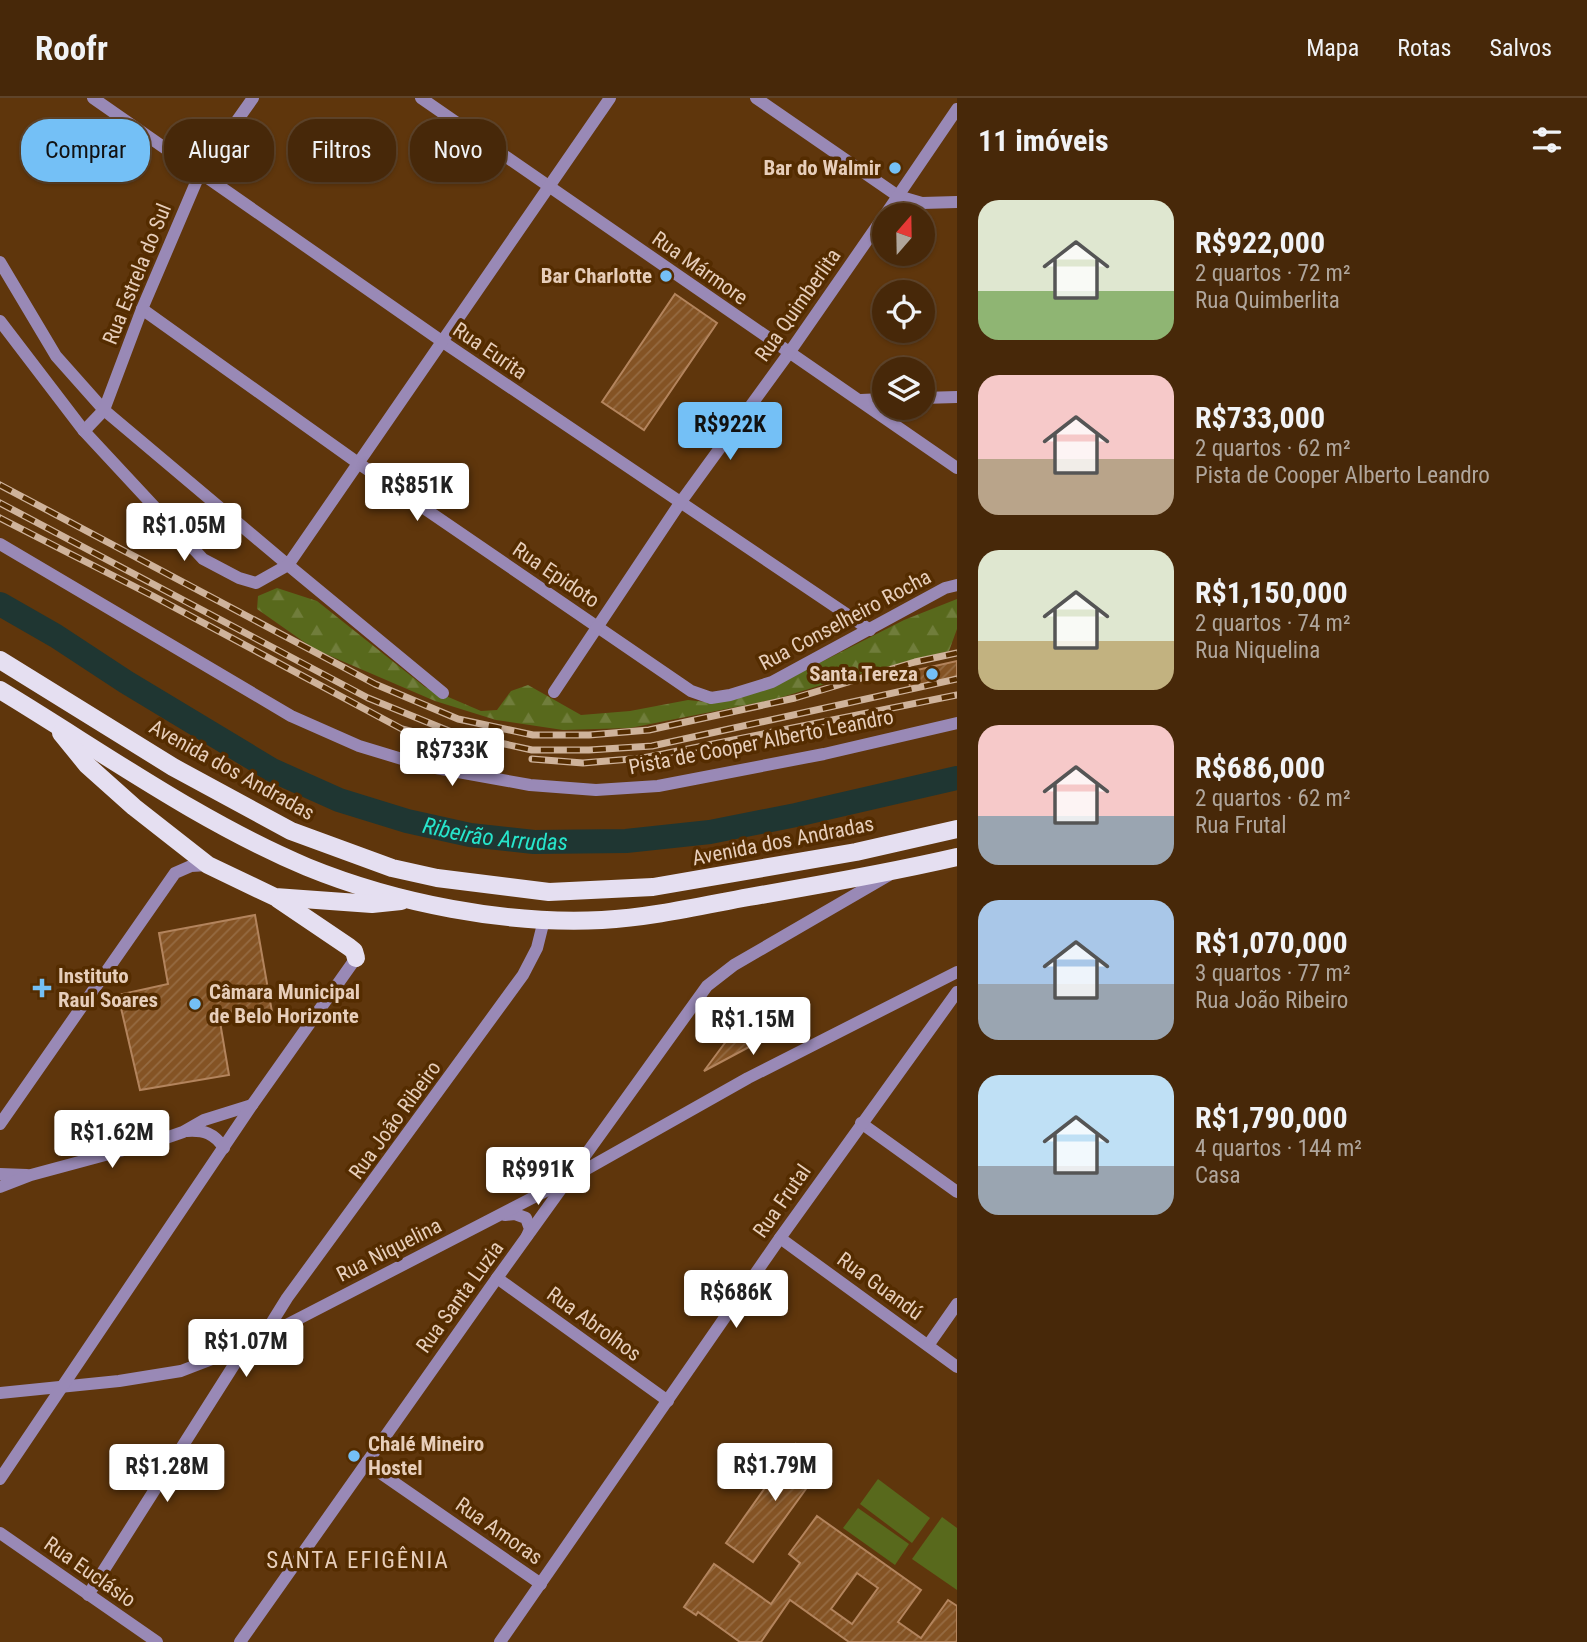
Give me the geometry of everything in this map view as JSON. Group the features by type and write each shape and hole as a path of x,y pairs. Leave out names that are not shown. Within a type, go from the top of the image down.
{"main road":[{"name":"Avenida dos Andradas","path":"0,660 173,767 291,831 392,868 437,878 548,892 653,887 856,852 957,829"},
{"path":"0,690 203,817 309,867 408,900 475,912 544,920 601,920 644,916 896,871 957,857"},
{"path":"52,722 87,765 134,807 208,865 275,897 349,947 356,958"},
{"path":"275,897 372,904 408,900"}],"street":[{"name":"Rua Eurita","path":"93,98 164,148"},
{"name":"Rua Estrela do Sul","path":"238,119 253,98"},
{"name":"Rua Mármore","path":"421,98 957,468"},
{"path":"0,321 84,431 203,559 239,578 256,583 288,565 610,98"},
{"path":"757,98 898,196 922,203 957,202"},
{"name":"Rua Quimberlita","path":"893,203 957,109"},
{"name":"Rua Estrela do Sul","path":"84,431 104,410 142,309 196,182"},
{"name":"Rua Eurita","path":"213,182 443,342 870,630"},
{"name":"Rua Quimberlita","path":"554,692 680,503 872,233"},
{"path":"0,262 56,356 104,410 443,693"},
{"name":"Rua Epidoto","path":"142,309 358,463 691,691 711,698"},
{"path":"935,398 957,397"},
{"path":"861,400 872,400"},
{"name":"Pista de Cooper Alberto Leandro","path":"0,544 291,716 359,746 425,766 530,785 596,790 658,786 824,754 957,723"},
{"name":"Rua Conselheiro Rocha","path":"711,698 772,682 957,584"},
{"path":"0,1124 175,873 191,866 208,865"},
{"name":"Rua Santa Luzia","path":"240,1642 707,986 734,965 896,871"},
{"name":"Rua João Ribeiro","path":"264,1336 287,1298 523,975 537,948 544,920"},
{"path":"0,1479 252,1105 356,958"},
{"name":"Rua Niquelina","path":"0,1393 119,1381 181,1371 246,1346 569,1180 748,1078 957,972"},
{"path":"930,986 955,1000"},
{"name":"Rua Frutal","path":"500,1642 860,1123 955,1000"},
{"path":"183,1132 204,1120 252,1105"},
{"path":"860,1123 957,1192"},
{"path":"0,1187 31,1175 183,1132 201,1130 210,1133 224,1148"},
{"path":"0,1174 31,1175"},
{"path":"499,1215 515,1214 526,1218 530,1229 526,1239"},
{"name":"Rua Guandú","path":"780,1238 957,1367"},
{"name":"Rua Abrolhos","path":"497,1278 668,1401"},
{"path":"287,1298 296,1310 306,1314"},
{"path":"929,1344 957,1304"},
{"path":"89,1595 246,1346"},
{"name":"Rua Amoras","path":"366,1463 541,1584"},
{"name":"Rua Euclásio","path":"0,1533 158,1642"}],"green space":[{"path":"277,588 317,601 425,687 481,711 497,710 511,691 528,685 581,715 630,711 688,700 715,703 780,683 904,620 957,599 957,629 949,651 776,699 630,728 563,730 496,720 435,701 314,649 257,609 258,596"},
{"path":"878,1479 930,1518 912,1543 860,1504"},
{"path":"858,1508 909,1544 895,1565 843,1528"},
{"path":"942,1517 957,1528 957,1590 912,1559"}],"building":[{"path":"675,294 717,323 644,430 602,402"},
{"name":"Santa Tereza","path":"957,661 957,677 910,688 908,672"},
{"name":"Câmara Municipal de Belo Horizonte","path":"255,915 272,1012 220,1022 229,1075 140,1090 118,995 168,984 159,933"},
{"path":"756,1012 779,1031 704,1071 742,1020"},
{"path":"796,1444 824,1464 753,1562 726,1543"},
{"path":"817,1516 921,1590 898,1622 921,1638 948,1600 957,1606 957,1642 849,1642 790,1600 761,1642 740,1642 698,1612 696,1615 684,1607 714,1564 771,1604 800,1563 789,1554","holes":["857,1573 878,1588 852,1624 831,1609"]}],"waterway":[{"name":"Ribeirão Arrudas","path":"0,604 272,770 339,800 407,821 470,835 534,842 626,841 710,832 957,778"}],"railway":[{"path":"0,485 375,684 458,719 533,735 589,735 649,730 795,698 915,662 957,653"},
{"path":"0,503 368,698 454,733 532,750 652,746 957,679"},
{"path":"0,518 402,729 457,743"},
{"path":"532,759 583,763 643,758 957,695"}],"place":[{"name":"Bar do Walmir","path":"895,168"},
{"name":"Bar Charlotte","path":"666,276"},
{"name":"Santa Tereza","path":"932,674"},
{"name":"Instituto Raul Soares","path":"42,988"},
{"name":"Câmara Municipal de Belo Horizonte","path":"195,1004"},
{"name":"Chalé Mineiro Hostel","path":"354,1456"}],"district":[{"name":"SANTA EFIGÊNIA","path":"358,1560"}]}
